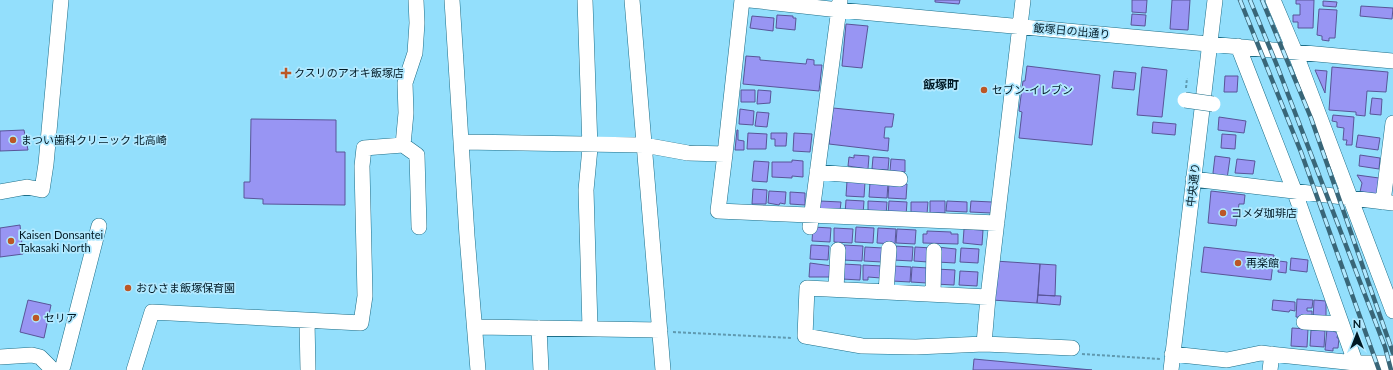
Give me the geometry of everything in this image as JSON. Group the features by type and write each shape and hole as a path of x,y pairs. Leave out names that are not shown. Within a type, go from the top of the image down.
{"street":[{"path":"0,192 27,187 42,190 46,164 61,0"},
{"path":"403,145 406,113 405,83 415,53 417,23 416,0"},
{"path":"452,0 462,142 466,236 478,370"},
{"path":"585,0 589,144 586,190 590,328"},
{"path":"632,0 663,370"},
{"path":"742,0 718,211 811,221 997,223"},
{"name":"飯塚日の出通り","path":"757,0 839,5 1020,26 1393,61"},
{"path":"984,344 988,297 1023,0"},
{"name":"中央通り","path":"1172,361 1215,0"},
{"path":"1273,0 1295,52 1393,309"},
{"path":"811,221 839,5"},
{"path":"1238,46 1294,190 1356,366"},
{"path":"1185,100 1213,104"},
{"path":"1194,179 1294,190 1388,203 1393,123"},
{"path":"462,142 644,145 688,152 725,154"},
{"path":"134,370 152,312 361,323 365,296 362,166 364,148 403,145 417,156 419,227"},
{"path":"817,172 900,179"},
{"path":"58,370 63,366 99,226"},
{"path":"886,292 889,249"},
{"path":"836,289 838,250"},
{"path":"933,294 934,251"},
{"path":"988,297 807,288 805,336 862,346 916,347 984,344 1072,348"},
{"path":"307,321 308,370"},
{"path":"1304,322 1341,324"},
{"path":"475,327 660,330"},
{"path":"539,328 541,370"},
{"path":"1172,361 1227,360 1261,353 1356,366 1393,363"},
{"path":"1270,370 1272,354"},
{"path":"0,356 32,355 40,357 53,370"}],"path":[{"path":"660,330 800,338 805,336"},
{"path":"1072,348 1073,353 1172,361"}],"building":[{"path":"935,0 960,0 959,4 935,2"},
{"path":"1132,0 1147,0 1146,13 1132,12"},
{"path":"1172,0 1190,0 1188,30 1170,29"},
{"path":"1296,0 1314,0 1313,28 1298,28 1298,22 1293,22 1293,15 1300,15 1300,4 1296,4"},
{"path":"1323,1 1337,2 1336,7 1323,6"},
{"path":"1361,6 1393,8 1392,19 1360,16"},
{"path":"1319,9 1337,10 1335,38 1329,38 1329,41 1322,40 1322,36 1317,35"},
{"path":"1132,14 1146,15 1145,26 1131,25"},
{"path":"777,15 793,16 793,18 796,18 795,30 776,28"},
{"path":"752,16 774,18 773,31 750,28"},
{"path":"846,24 868,26 862,68 842,66"},
{"path":"746,56 760,57 760,60 806,64 807,59 814,60 814,65 822,65 819,91 743,84"},
{"path":"1027,66 1100,75 1092,145 1019,138 1022,112 1019,111 1023,81 1025,81"},
{"path":"1142,67 1167,70 1162,117 1137,115"},
{"path":"1332,67 1388,72 1386,92 1367,91 1365,116 1356,115 1356,112 1329,110"},
{"path":"1315,70 1327,71 1325,93"},
{"path":"1114,71 1136,73 1134,90 1112,88"},
{"path":"1225,76 1238,76 1237,92 1224,92"},
{"path":"741,90 755,90 755,102 741,102"},
{"path":"758,90 771,91 770,103 757,104"},
{"path":"1372,98 1382,99 1381,115 1370,114"},
{"path":"833,108 894,114 892,127 885,127 884,138 889,138 888,151 829,144"},
{"path":"740,109 754,111 753,125 739,124"},
{"path":"757,112 769,113 767,127 755,126"},
{"path":"1333,115 1354,117 1352,145 1346,145 1347,140 1343,140 1344,128 1337,127 1337,122 1332,121"},
{"path":"1219,117 1246,121 1244,133 1218,130"},
{"path":"251,119 336,120 336,152 345,152 345,205 263,204 263,199 244,198 244,182 250,182"},
{"path":"1153,122 1176,124 1175,135 1152,133"},
{"name":"まつい歯科クリニック 北高崎","path":"24,130 28,150 0,151 0,131"},
{"path":"737,130 738,140 744,141 744,150 735,150"},
{"path":"748,133 767,134 766,149 747,149"},
{"path":"771,133 787,133 786,146 775,146 775,139 771,139"},
{"path":"794,133 812,134 810,152 793,151"},
{"path":"1222,134 1236,135 1235,149 1221,148"},
{"path":"1358,135 1380,138 1378,150 1356,147"},
{"path":"854,155 869,156 868,169 848,166 849,157 854,158"},
{"path":"1360,155 1380,158 1379,169 1359,166"},
{"path":"1215,156 1230,158 1227,179 1216,177 1213,173"},
{"path":"873,157 889,158 888,170 872,169"},
{"path":"891,159 905,160 905,172 890,171"},
{"path":"1237,159 1255,161 1253,174 1235,173"},
{"path":"792,160 803,161 803,177 772,177 772,162 792,162"},
{"path":"754,161 769,162 767,182 752,181"},
{"path":"1357,175 1379,178 1377,194 1360,192 1362,183"},
{"path":"847,181 865,182 864,197 846,196"},
{"path":"870,182 888,183 887,198 869,197"},
{"path":"889,183 907,184 906,199 888,198"},
{"path":"753,189 767,190 766,204 752,204"},
{"path":"769,191 786,192 785,204 780,203 779,205 768,203"},
{"name":"コメダ珈琲店","path":"1211,191 1245,195 1244,204 1239,204 1236,226 1208,223"},
{"path":"790,192 805,193 805,205 790,204"},
{"path":"846,200 864,201 863,215 845,214"},
{"path":"820,201 841,202 840,211 819,211"},
{"path":"868,201 887,202 886,216 868,215"},
{"path":"889,201 907,202 906,216 888,215"},
{"path":"930,201 945,201 945,213 930,213"},
{"path":"947,201 967,202 967,212 946,211"},
{"path":"971,201 992,202 991,213 970,212"},
{"path":"911,202 928,202 927,214 911,214"},
{"name":"Kaisen Donsantei Takasaki North","path":"20,225 23,254 0,257 0,228"},
{"path":"813,227 831,228 830,242 812,241"},
{"path":"856,227 874,228 873,243 855,242"},
{"path":"834,228 853,229 852,243 834,242"},
{"path":"878,228 896,229 895,244 877,243"},
{"path":"897,229 916,230 915,244 896,243"},
{"path":"964,229 983,230 982,245 963,243"},
{"path":"927,231 951,232 951,234 958,234 958,244 923,243 923,234 927,234"},
{"path":"811,245 829,246 828,260 810,259"},
{"path":"844,245 863,246 862,261 843,260"},
{"path":"894,246 913,247 912,261 893,260"},
{"path":"865,247 883,248 882,262 864,261"},
{"path":"915,247 932,248 928,262 914,261"},
{"path":"937,247 956,249 955,263 937,262"},
{"name":"再楽館","path":"1204,247 1274,255 1271,280 1201,272"},
{"path":"961,248 979,249 978,263 960,262"},
{"path":"1291,258 1308,260 1307,272 1290,270"},
{"path":"995,261 1040,264 1037,303 992,300"},
{"path":"1279,261 1287,262 1286,273 1278,272"},
{"path":"810,263 832,266 831,277 809,277"},
{"path":"843,264 861,265 860,280 842,279"},
{"path":"1040,264 1056,265 1055,296 1038,295"},
{"path":"863,265 882,266 881,278 868,277 868,280 863,280"},
{"path":"893,266 911,267 910,282 892,281"},
{"path":"912,267 928,268 927,283 911,282"},
{"path":"936,269 955,270 954,285 935,284"},
{"path":"960,271 978,272 977,286 959,285"},
{"path":"1038,295 1061,296 1060,305 1037,303"},
{"path":"1297,299 1313,300 1312,308 1307,308 1307,311 1312,311 1312,318 1296,317"},
{"name":"セリア","path":"28,300 51,305 44,338 20,332"},
{"path":"1273,300 1295,302 1295,311 1290,310 1289,312 1272,310"},
{"path":"1314,300 1326,301 1326,316 1313,320"},
{"path":"1292,328 1308,329 1307,347 1291,346"},
{"path":"1327,329 1333,329 1333,331 1338,333 1338,348 1333,348 1333,351 1325,350"},
{"path":"1311,330 1325,331 1324,347 1310,346"},
{"path":"974,359 1092,370 973,370"}],"railway":[{"path":"1240,0 1301,152 1379,370"},
{"path":"1250,0 1276,63 1385,347 1391,370"},
{"path":"1262,0 1311,118 1393,353"}],"place":[{"name":"クスリのアオキ飯塚店","path":"286,73"},
{"name":"セブン-イレブン","path":"984,90"},
{"name":"まつい歯科クリニック 北高崎","path":"13,140"},
{"name":"コメダ珈琲店","path":"1223,213"},
{"name":"Kaisen Donsantei Takasaki North","path":"11,241"},
{"name":"再楽館","path":"1238,263"},
{"name":"おひさま飯塚保育園","path":"128,288"},
{"name":"セリア","path":"36,318"}],"district":[{"name":"飯塚町","path":"941,85"}]}
